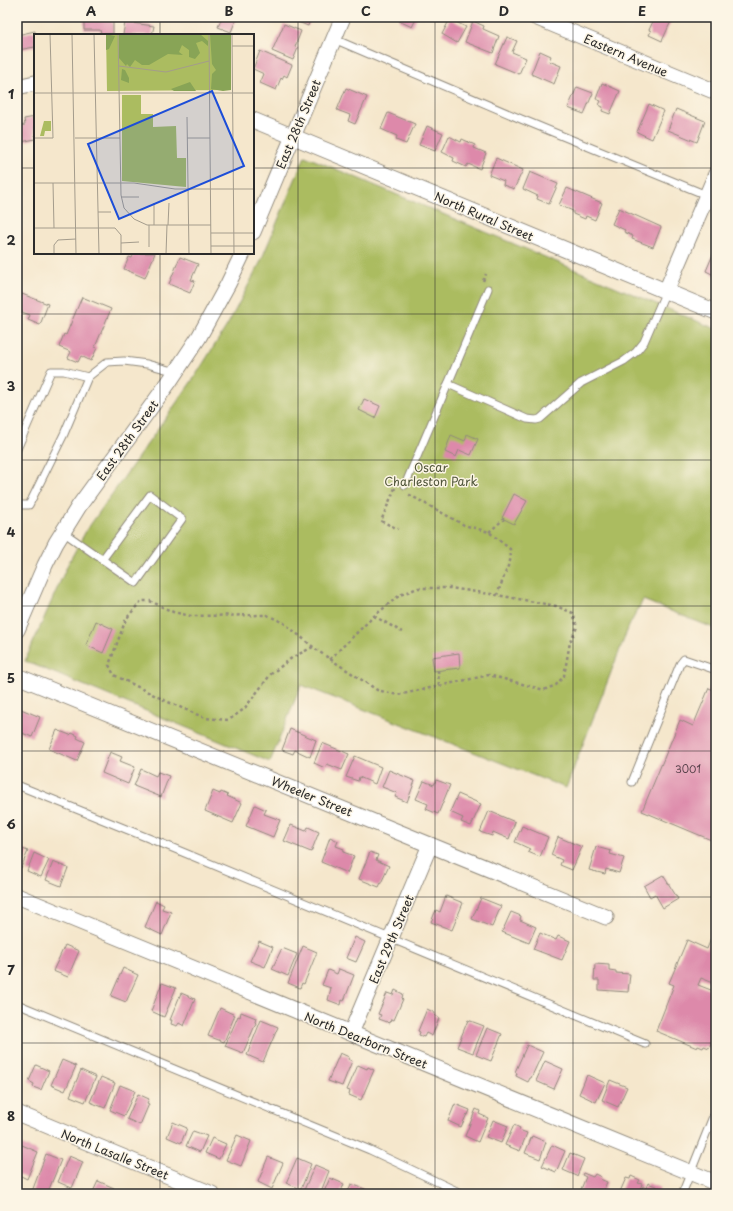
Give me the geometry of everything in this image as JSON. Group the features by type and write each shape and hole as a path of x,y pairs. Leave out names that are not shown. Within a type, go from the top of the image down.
{"street":[{"name":"East 28th Street","path":"254,230 343,17"},
{"name":"Eastern Avenue","path":"535,17 716,92"},
{"path":"17,87 34,83"},
{"name":"North Rural Street","path":"254,120 716,312"},
{"path":"666,292 711,197 716,174"},
{"name":"East 28th Street","path":"17,630 45,564 63,532 79,506 176,372 208,321 243,254"},
{"name":"Wheeler Street","path":"17,676 606,917"},
{"name":"East 29th Street","path":"351,1033 430,845"},
{"name":"North Dearborn Street","path":"17,896 716,1183"},
{"name":"North Lasalle Street","path":"17,1113 212,1194"}],"lane":[{"path":"334,39 520,119 711,197"},
{"path":"404,488 488,289"},
{"path":"448,384 527,419 540,419 581,383 624,361 636,352 648,335 666,292"},
{"path":"17,502 21,505 29,505 64,434 88,377 107,362 113,361 147,364 176,372"},
{"path":"17,449 51,371 64,371 88,377"},
{"path":"63,532 102,560 136,583 182,519 150,495 102,560"},
{"path":"632,782 680,664 684,659 716,670"},
{"path":"17,785 646,1044"},
{"path":"17,1004 370,1150 463,1194"},
{"path":"682,1194 716,1109"}],"path":[{"path":"404,488 464,525 489,532 510,549 511,556 497,595"},
{"path":"489,532 504,519"},
{"path":"313,647 294,657 271,674 244,710 229,720 205,718 166,701 114,675 109,665 126,620 141,602 150,601 173,612 191,616 267,615 284,622 313,647 330,659 378,690 398,695 489,675 544,690 556,685 564,676 570,642 577,627 573,613 556,606 450,588 418,588 400,595 374,616 330,659"},
{"path":"374,616 402,632"},
{"path":"438,670 439,686"}],"green space":[{"name":"Oscar Charleston Park","path":"305,156 716,329 716,629 643,600 629,626 566,788 301,685 270,762 25,661 68,564 86,531 194,378 228,324 260,263"}],"building":[{"path":"84,17 113,17 113,34 101,34 100,30 84,30"},
{"path":"222,17 237,17 231,32 218,27"},
{"path":"286,17 311,17 308,26"},
{"path":"401,17 417,17 412,27 399,21"},
{"path":"655,17 669,17 672,19 662,41 649,35 651,31 649,30"},
{"path":"450,19 466,27 457,43 442,34"},
{"path":"473,21 484,26 483,29 499,36 493,53 465,42"},
{"path":"125,22 154,26 152,34 123,34"},
{"path":"284,24 301,31 295,47 298,48 293,60 272,51"},
{"path":"35,31 34,47 18,50 19,53 17,53 17,35"},
{"path":"507,37 517,41 512,52 526,58 519,74 495,64"},
{"path":"260,51 292,65 287,77 284,75 282,79 281,78 276,90 260,83 264,74 254,69"},
{"path":"540,51 551,56 549,61 561,66 554,84 531,74"},
{"path":"602,83 620,91 610,114 602,111 603,107 599,105 601,101 596,99"},
{"path":"577,87 593,93 584,114 568,108"},
{"path":"346,88 367,97 355,124 348,121 350,115 337,110"},
{"path":"649,104 664,111 652,139 637,132"},
{"path":"676,109 705,121 697,142 668,130"},
{"path":"388,113 415,124 406,144 396,140 397,136 381,129"},
{"path":"34,117 34,139 17,143 17,126 25,125 24,119"},
{"path":"427,126 443,133 435,151 419,145"},
{"path":"449,136 461,142 462,139 475,145 474,148 486,153 480,169 468,164 466,167 453,161 454,158 442,152"},
{"path":"496,158 523,170 514,189 503,185 504,181 489,175"},
{"path":"530,172 558,184 549,204 537,199 538,196 523,189"},
{"path":"567,188 602,203 595,220 586,216 585,219 573,214 573,211 559,205"},
{"path":"619,208 661,227 653,247 632,239 633,236 624,232 625,230 612,224"},
{"path":"714,252 716,253 716,276 706,271"},
{"path":"134,254 155,254 145,278 124,269 129,257 132,258"},
{"path":"180,257 198,264 191,280 195,281 190,293 169,284"},
{"path":"22,294 48,304 40,325 28,320 30,315 17,310 17,305"},
{"path":"82,297 111,309 95,347 97,348 91,361 81,356 78,362 68,358 71,352 59,347 64,334 66,335"},
{"path":"364,399 380,406 375,418 359,410"},
{"path":"467,434 478,439 471,455 459,450 456,457 445,452 451,435 465,441"},
{"path":"514,494 527,501 514,524 502,518"},
{"path":"96,621 113,629 103,653 86,645"},
{"path":"459,653 460,668 434,671 432,657"},
{"path":"709,688 716,691 716,842 642,811 680,720 693,726"},
{"path":"21,709 40,717 32,737 17,731 17,710 20,711"},
{"path":"290,729 316,740 310,757 295,750 293,754 282,750"},
{"path":"57,730 70,735 72,733 78,736 77,738 85,742 77,761 49,749"},
{"path":"322,743 349,754 342,770 327,764 325,768 314,763"},
{"path":"110,752 122,757 120,761 135,767 128,784 102,773"},
{"path":"355,756 381,767 375,784 359,777 358,781 346,777"},
{"path":"141,769 156,776 158,772 169,776 161,797 134,786"},
{"path":"389,770 415,781 407,802 395,797 397,793 382,787"},
{"path":"436,780 450,785 438,814 426,809 428,804 416,799 424,781 434,785"},
{"path":"213,791 220,794 221,792 242,803 233,823 205,811"},
{"path":"458,794 481,804 471,826 461,822 463,818 450,812"},
{"path":"255,805 266,810 264,814 280,820 273,837 246,826"},
{"path":"489,811 515,822 509,839 493,832 492,836 480,832"},
{"path":"291,825 306,831 308,827 319,832 311,852 284,841"},
{"path":"522,826 548,837 540,857 528,852 530,849 515,842"},
{"path":"330,837 338,841 336,846 344,849 343,852 354,856 347,873 321,862"},
{"path":"558,837 582,847 572,870 560,865 562,860 551,855"},
{"path":"17,847 28,851 21,868 17,867"},
{"path":"596,847 611,851 610,854 624,858 619,873 606,869 605,874 589,870"},
{"path":"370,852 378,855 376,860 389,866 379,887 359,879"},
{"path":"34,853 49,860 41,877 27,871"},
{"path":"53,862 68,868 61,886 46,880"},
{"path":"663,875 678,899 663,908 655,894 650,897 644,886"},
{"path":"446,896 463,903 452,930 431,922 436,910 440,912"},
{"path":"481,898 501,906 492,927 472,919"},
{"path":"156,901 164,905 162,909 171,912 162,935 145,927"},
{"path":"511,912 521,916 520,920 536,927 529,943 502,932"},
{"path":"716,926 716,984 701,978 698,985 716,992 716,1030 709,1048 698,1046 697,1048 656,1031 674,985 669,983 687,940 707,949"},
{"path":"540,933 556,940 558,936 570,941 562,960 533,949"},
{"path":"355,937 365,942 356,962 346,958"},
{"path":"259,941 273,947 265,967 250,961"},
{"path":"65,945 79,951 68,977 53,971"},
{"path":"303,946 317,952 304,984 302,983 300,988 288,983"},
{"path":"282,948 297,954 288,976 272,969"},
{"path":"595,964 609,965 609,970 616,971 616,973 630,974 628,992 599,990 599,980 594,980"},
{"path":"123,968 138,975 126,1002 111,996"},
{"path":"339,969 354,975 341,1005 328,1000 331,988 322,985 328,970 337,974"},
{"path":"162,983 176,988 164,1017 151,1011"},
{"path":"395,990 403,994 403,999 394,1020 391,1019 390,1023 379,1019 381,1015 378,1014 387,993 393,995"},
{"path":"181,993 195,999 184,1026 179,1023 177,1026 171,1024 172,1020 170,1020"},
{"path":"220,1008 235,1015 224,1042 208,1036"},
{"path":"427,1009 435,1013 434,1015 439,1018 432,1036 426,1033 424,1037 419,1035 420,1032 418,1031"},
{"path":"241,1012 256,1018 256,1023 243,1053 225,1046 238,1016 240,1017"},
{"path":"261,1020 278,1027 263,1062 247,1055"},
{"path":"468,1020 484,1026 473,1053 457,1047"},
{"path":"487,1028 502,1034 491,1061 476,1055"},
{"path":"527,1045 543,1052 528,1082 516,1076 517,1073 515,1072"},
{"path":"340,1053 349,1057 348,1059 352,1061 342,1086 328,1081"},
{"path":"62,1060 76,1066 65,1091 51,1085"},
{"path":"545,1061 563,1069 554,1089 536,1081"},
{"path":"36,1065 49,1071 41,1090 33,1087 34,1084 29,1081"},
{"path":"358,1065 374,1070 361,1100 349,1095 350,1091 347,1090"},
{"path":"81,1070 96,1077 85,1102 70,1096"},
{"path":"587,1075 605,1083 596,1102 579,1094"},
{"path":"101,1077 115,1083 105,1108 90,1102"},
{"path":"610,1080 627,1087 618,1107 602,1100"},
{"path":"120,1085 135,1091 124,1116 110,1110"},
{"path":"138,1094 149,1099 147,1103 149,1104 140,1125 127,1119"},
{"path":"455,1104 470,1110 461,1127 448,1121"},
{"path":"476,1109 480,1111 479,1114 488,1118 478,1142 465,1136"},
{"path":"493,1120 508,1126 501,1143 486,1137"},
{"path":"173,1122 187,1128 181,1143 167,1137"},
{"path":"514,1125 520,1128 519,1130 527,1133 520,1151 505,1145"},
{"path":"193,1131 207,1136 200,1152 186,1146"},
{"path":"237,1135 251,1141 241,1166 226,1160"},
{"path":"532,1136 546,1142 540,1159 525,1153"},
{"path":"212,1138 226,1144 219,1159 205,1153"},
{"path":"22,1145 38,1152 27,1179 17,1174 17,1157"},
{"path":"552,1145 565,1151 556,1172 542,1166"},
{"path":"570,1153 584,1159 577,1176 563,1170"},
{"path":"46,1154 61,1160 47,1194 31,1194"},
{"path":"69,1156 83,1162 72,1188 58,1182"},
{"path":"268,1157 283,1163 272,1189 258,1182"},
{"path":"297,1158 311,1164 301,1189 286,1183"},
{"path":"315,1165 329,1171 320,1194 313,1194 304,1190"},
{"path":"583,1173 593,1177 595,1174 601,1177 600,1179 607,1182 602,1194 579,1194 586,1177 582,1175"},
{"path":"631,1176 640,1180 638,1183 642,1184 638,1194 619,1194 626,1178 630,1179"},
{"path":"330,1178 344,1184 340,1194 323,1194"},
{"path":"98,1181 114,1188 112,1194 92,1194"},
{"path":"648,1183 660,1188 658,1194 640,1194 643,1186 646,1188"},
{"path":"351,1184 365,1189 363,1194 347,1194"}]}
